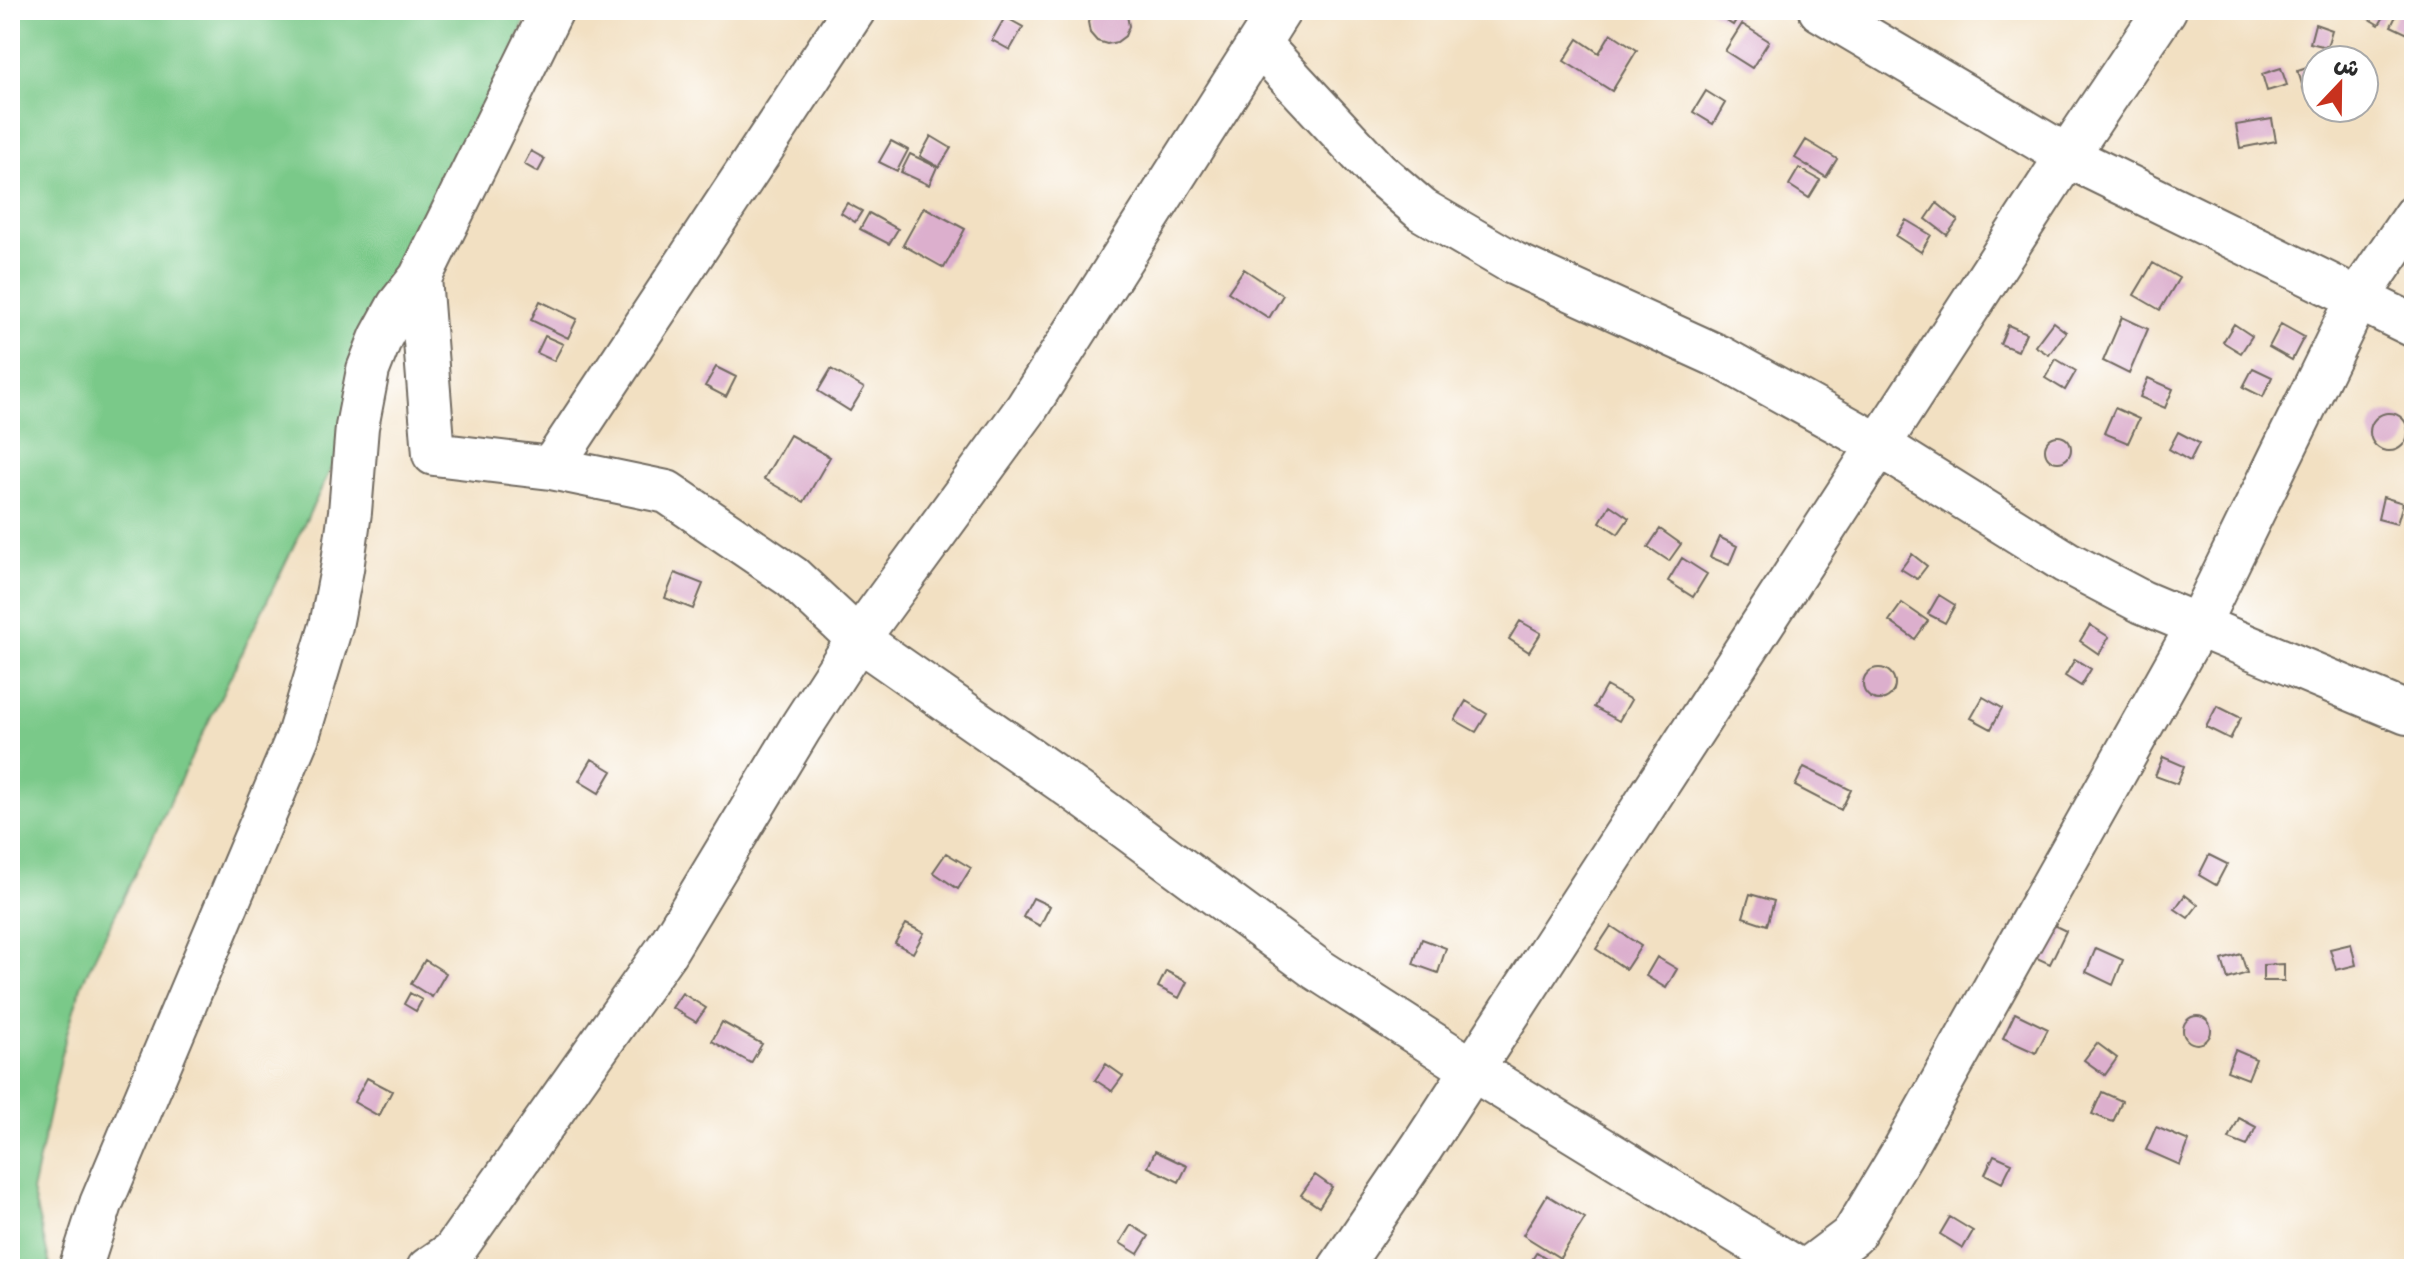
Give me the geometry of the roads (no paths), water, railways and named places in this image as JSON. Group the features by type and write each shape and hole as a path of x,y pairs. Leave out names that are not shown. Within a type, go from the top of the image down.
{"street":[{"path":"80,1269 101,1204 298,736 331,626 342,569 357,427 368,370 398,306 420,278 552,10"},
{"path":"551,468 854,10"},
{"path":"1820,10 2067,156 2414,326"},
{"path":"1339,1269 2165,10"},
{"path":"428,1269 453,1252 666,951 801,727 858,639 1026,409 1270,27 1377,171 1422,210 1513,263 1720,357 1879,445 2066,562 2142,602 2407,713"},
{"path":"1808,1269 1853,1235 1873,1203 2198,625 2358,298 2414,216"},
{"path":"420,278 434,454 551,468 667,492 792,577 858,639 1076,791 1317,969 1472,1069 1798,1269"}]}
